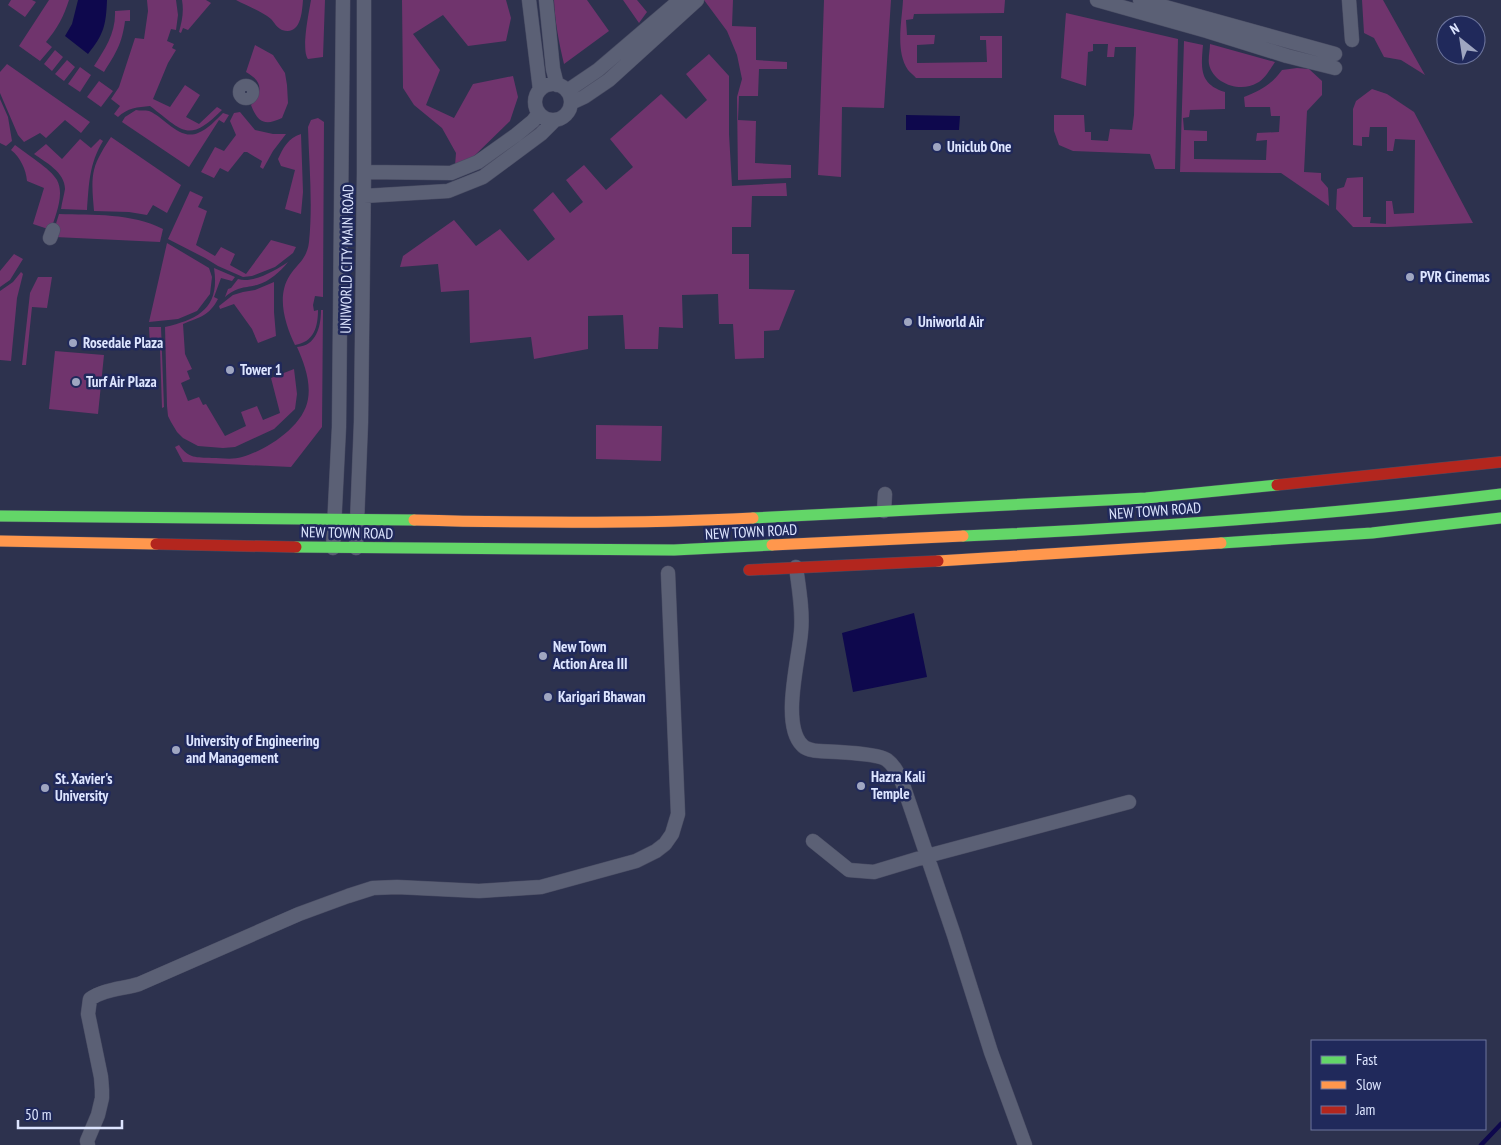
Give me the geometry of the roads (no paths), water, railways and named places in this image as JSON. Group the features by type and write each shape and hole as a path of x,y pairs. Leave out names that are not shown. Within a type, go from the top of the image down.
{"main road":[{"name":"NEW TOWN ROAD","path":"0,516 334,518 522,523 694,521 1146,498 1501,462"},
{"name":"NEW TOWN ROAD","path":"0,541 333,548 674,550 1119,529 1413,505 1501,494"},
{"path":"749,570 1002,558 1372,533 1501,518"}],"street":[{"name":"UNIWORLD CITY MAIN ROAD","path":"333,548 339,427 342,0"},
{"name":"UNIWORLD CITY MAIN ROAD","path":"356,548 361,422 364,0"},
{"path":"529,0 540,90 535,102 539,113 549,120 555,120 561,118 570,109 565,93 553,69 546,0"},
{"path":"565,93 598,70 680,0"},
{"path":"540,90 551,85 565,93 584,96 608,80 697,0"},
{"path":"1098,0 1335,54"},
{"path":"1140,0 1213,26 1287,56 1335,68"},
{"path":"1349,0 1355,40 1358,0"},
{"path":"364,172 451,173 478,162 533,121 539,113"},
{"path":"364,196 448,191 483,177 541,134 555,120"},
{"path":"884,512 885,494"},
{"path":"796,567 802,612 791,700 796,735 802,746 815,751 875,756 886,759 896,768 954,935 991,1052 1025,1145"},
{"path":"88,1145 87,1141 98,1115 102,1090 88,1014 90,999 102,992 139,984 299,914 373,888 397,887 478,891 541,887 636,861 665,844 672,834 678,814 668,573"},
{"path":"813,841 850,870 874,872 1129,802"}],"waterway":[{"path":"1481,1145 1501,1124"}],"place":[{"name":"Uniclub One","path":"937,147"},
{"name":"PVR Cinemas","path":"1410,277"},
{"name":"Uniworld Air","path":"908,322"},
{"name":"Rosedale Plaza","path":"73,343"},
{"name":"Tower 1","path":"230,370"},
{"name":"Turf Air Plaza","path":"76,382"},
{"name":"New Town Action Area III","path":"543,656"},
{"name":"Karigari Bhawan","path":"548,697"},
{"name":"University of Engineering and Management","path":"176,750"},
{"name":"Hazra Kali Temple","path":"861,786"},
{"name":"St. Xavier's University","path":"45,788"}]}
